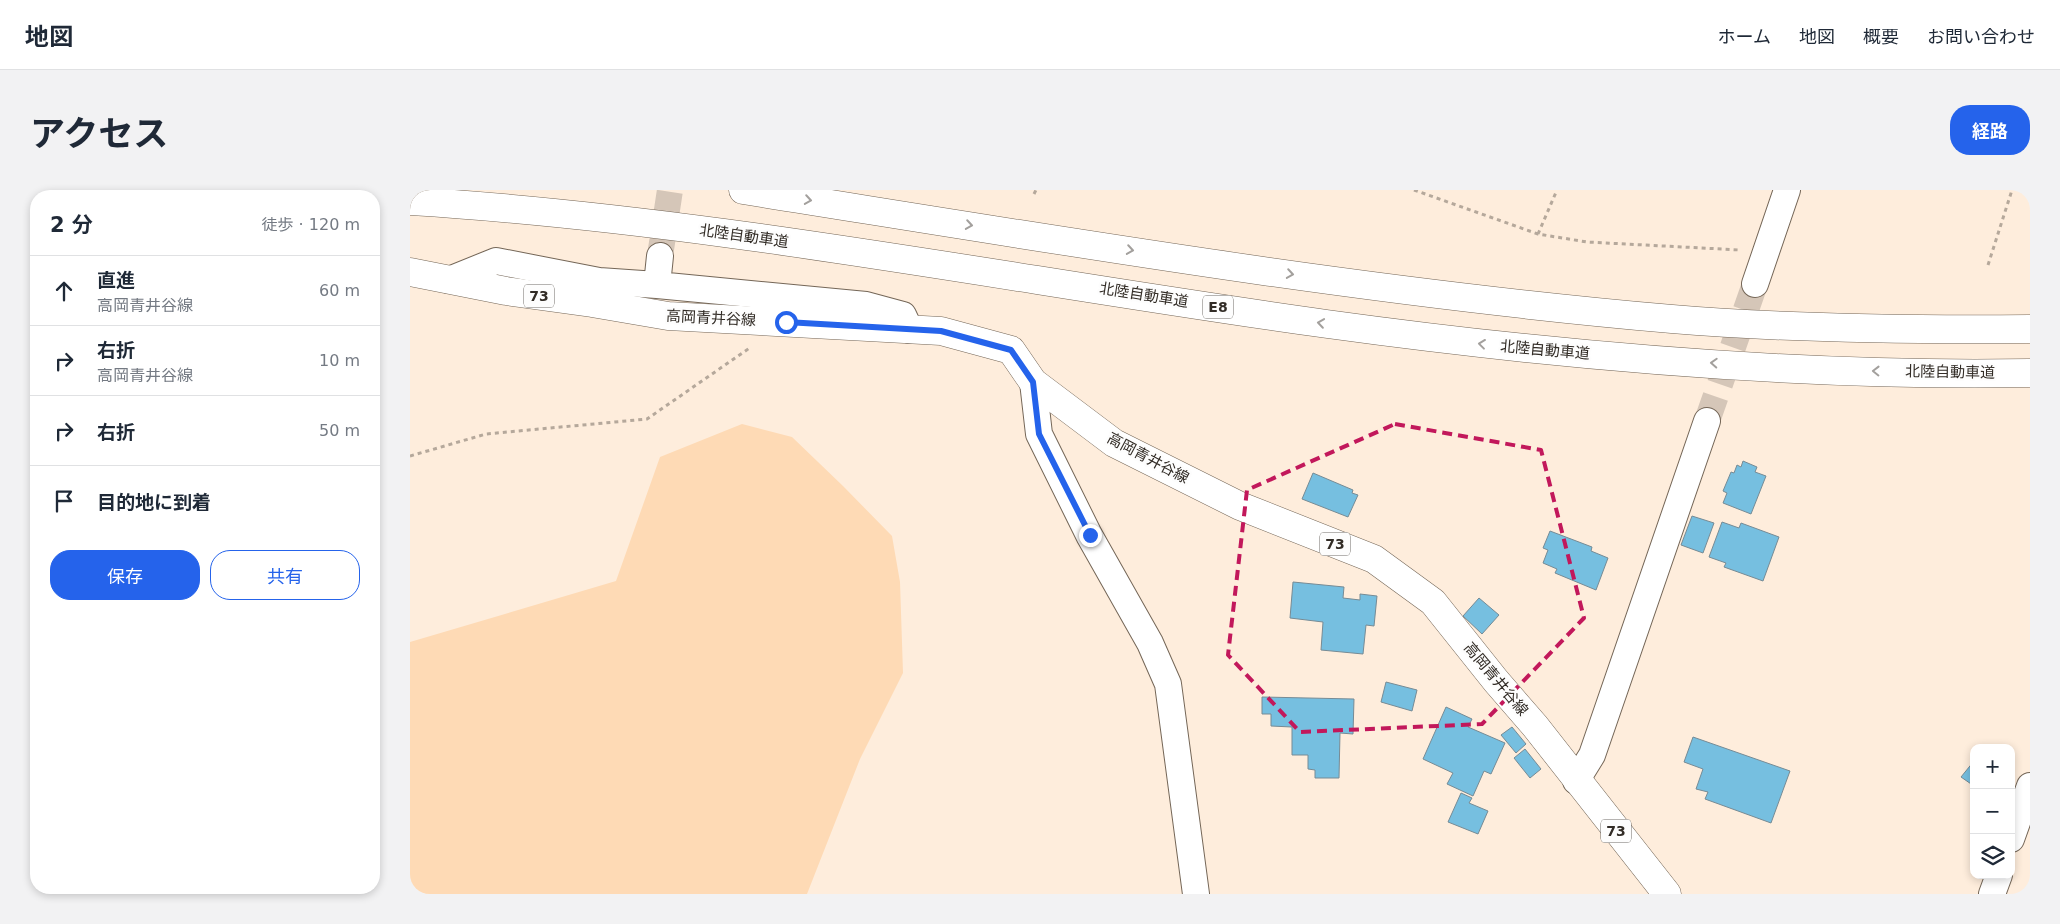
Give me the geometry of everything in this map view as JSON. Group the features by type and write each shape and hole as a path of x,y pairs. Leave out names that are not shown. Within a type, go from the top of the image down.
{"main road":[{"path":"743,190 1336,281 1500,303 1685,320 1837,327 2030,329"},
{"name":"北陸自動車道","path":"410,201 587,216 733,234 898,257 1325,324 1494,345 1659,360 1834,370 2030,372"},
{"name":"高岡青井谷線","path":"410,272 506,291 668,316 941,331 1011,350 1033,382 1114,443 1240,506 1374,560 1433,602 1496,681 1535,726 1657,890"}],"street":[{"path":"1755,284 1787,190"},
{"path":"657,285 660,256"},
{"path":"449,280 496,260 600,281 866,305 903,315 910,330"},
{"path":"1033,382 1039,434 1090,535 1150,643 1168,684 1196,894"},
{"path":"1576,781 1592,756 1707,421"},
{"path":"2013,834 2030,786"},
{"path":"1992,894 1998,879"}],"path":[{"path":"1414,190 1538,234 1587,242 1766,252"},
{"path":"1538,234 1557,190"},
{"path":"1988,264 2012,190"},
{"path":"410,456 486,434 647,419 786,322"}],"highlighted area":[{"path":"1395,424 1541,450 1584,618 1482,724 1300,732 1228,655 1247,490"}],"shaded area":[{"path":"742,424 792,437 843,486 892,536 900,582 903,673 860,759 807,894 410,894 410,642 616,581 660,457"}],"building":[{"path":"1743,461 1757,467 1755,472 1766,476 1751,514 1723,503 1727,493 1723,491 1731,472 1734,473 1737,465 1741,467"},
{"path":"1313,473 1353,490 1352,493 1358,495 1348,517 1302,499"},
{"path":"1692,516 1714,523 1703,553 1681,545"},
{"path":"1722,522 1739,528 1741,523 1779,537 1763,581 1724,567 1726,563 1709,557"},
{"path":"1550,531 1592,547 1591,551 1608,558 1596,590 1555,573 1557,569 1543,563 1548,550 1543,548"},
{"path":"1293,582 1344,587 1343,598 1360,600 1360,594 1377,596 1374,626 1366,625 1363,654 1321,650 1323,622 1290,618"},
{"path":"1479,598 1499,615 1482,634 1463,616"},
{"path":"1386,682 1417,690 1412,711 1381,702"},
{"path":"1262,697 1354,699 1353,734 1340,733 1339,778 1315,778 1315,770 1308,769 1308,755 1292,755 1292,727 1271,726 1271,714 1262,714"},
{"path":"1446,707 1472,719 1468,727 1505,743 1491,774 1484,771 1473,796 1447,784 1453,773 1423,759"},
{"path":"1512,727 1526,744 1516,753 1501,735"},
{"path":"1693,737 1790,771 1771,823 1705,799 1708,792 1696,789 1703,769 1684,762"},
{"path":"1525,749 1541,769 1530,778 1514,758"},
{"path":"1970,766 1970,783 1961,777"},
{"path":"1461,793 1472,798 1469,803 1488,811 1478,834 1448,822"}],"tunnel":[{"path":"660,256 670,190"},
{"path":"1707,421 1755,284"}],"route":[{"path":"786,322 941,331 1011,350 1033,382 1039,434 1090,535"}]}
